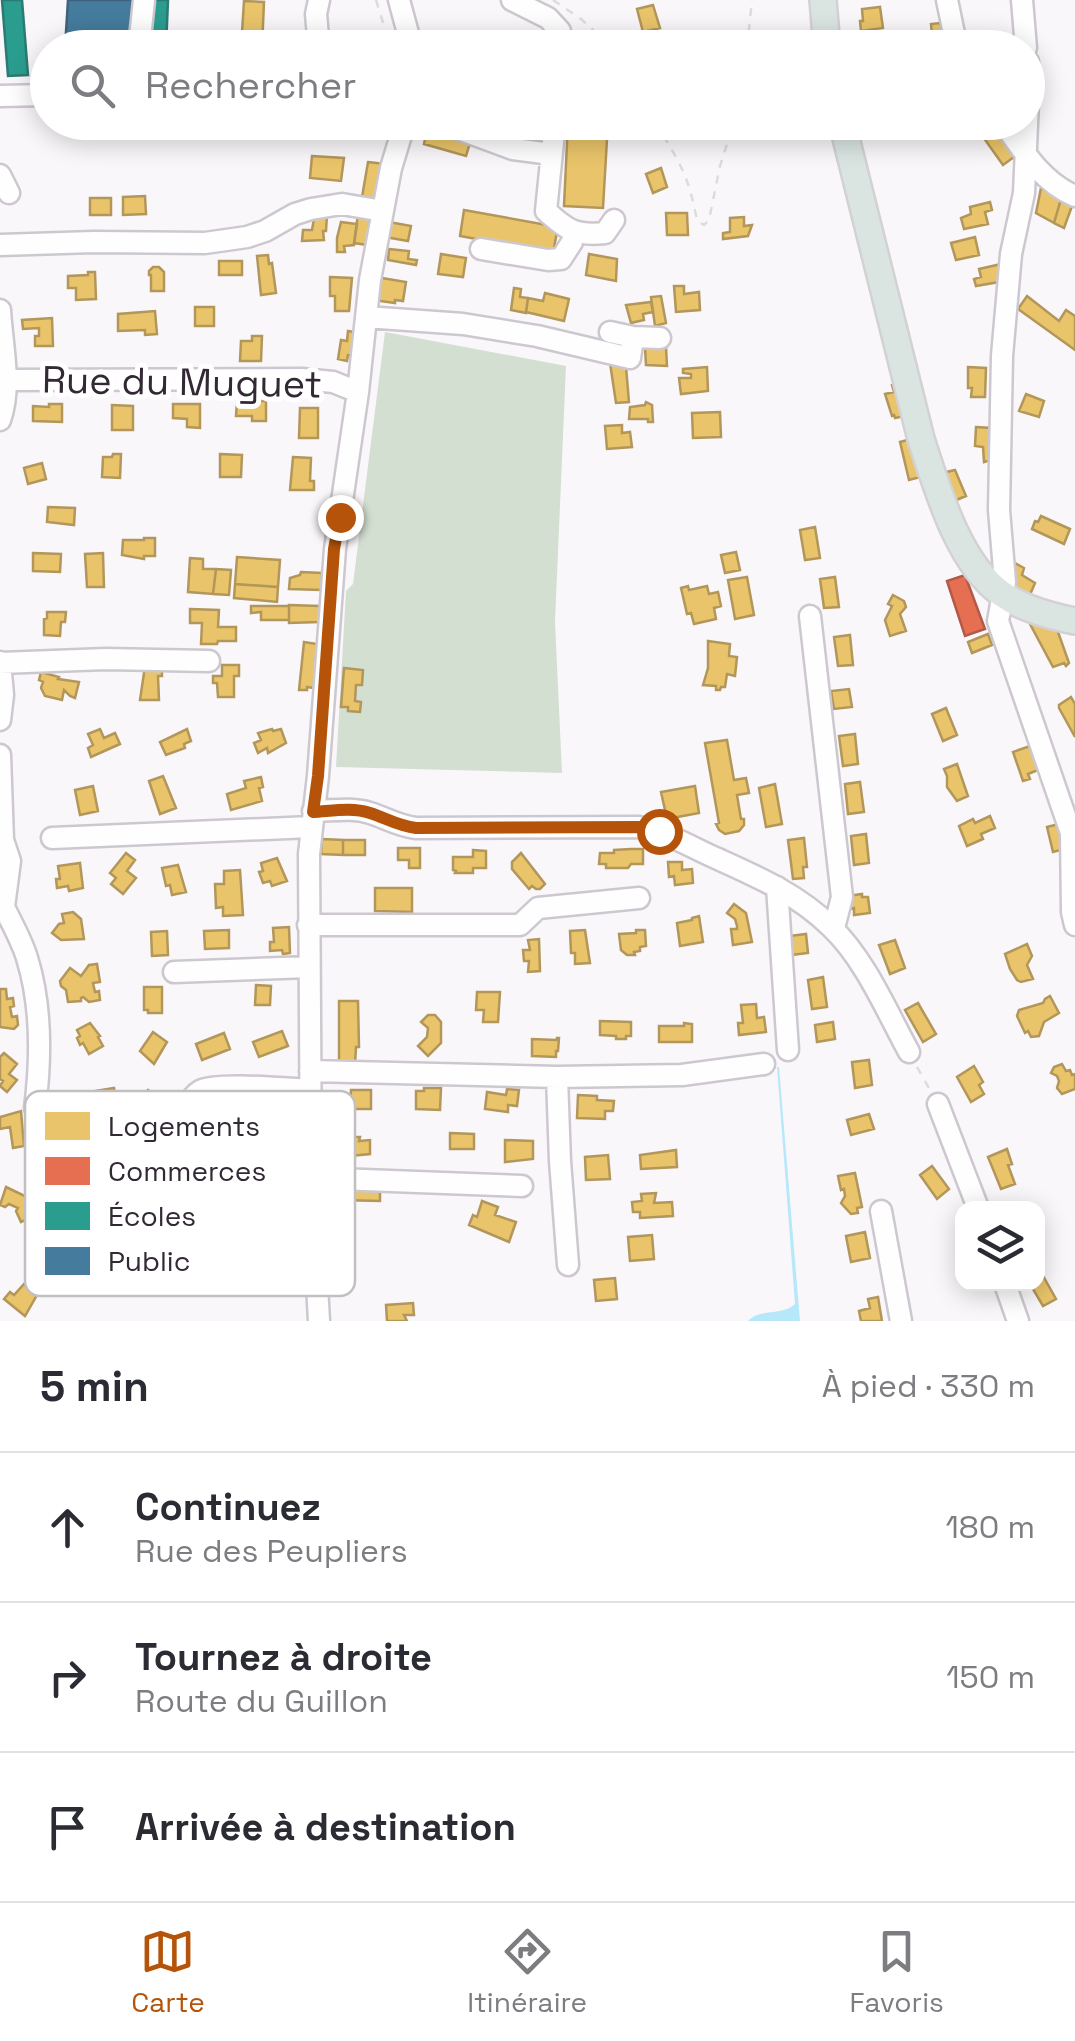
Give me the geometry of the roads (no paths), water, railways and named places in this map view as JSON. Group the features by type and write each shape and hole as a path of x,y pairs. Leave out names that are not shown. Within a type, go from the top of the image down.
{"main road":[{"path":"823,0 826,30"},
{"path":"846,140 921,439 963,546 983,577 1002,594 1036,611 1075,620"}],"street":[{"path":"141,30 144,0"},
{"path":"317,30 319,0"},
{"path":"399,0 407,30"},
{"path":"512,0 548,18 559,30"},
{"path":"947,0 953,30"},
{"path":"1022,0 1024,30"},
{"path":"0,96 30,95"},
{"path":"310,1091 308,925 312,819 334,549 382,211 400,140"},
{"path":"488,140 512,149 552,154"},
{"path":"553,140 546,210 563,226 584,235 604,233 614,220"},
{"path":"1015,140 1059,189 1075,196"},
{"path":"1028,140 1024,194 1011,254 1002,356 999,472 1005,582 998,621 1070,833 1075,925"},
{"path":"0,246 205,243 247,237 311,209 342,204 382,211"},
{"path":"482,249 548,260 561,258 572,242 574,230"},
{"path":"0,310 5,380 0,420"},
{"path":"366,317 462,324 536,336 609,333 630,358 634,337 660,338"},
{"name":"Rue du Muguet","path":"5,380 302,379 333,382 358,392"},
{"path":"810,616 842,897 834,928"},
{"path":"0,720 0,662 209,661"},
{"path":"0,755 3,840 10,861 2,908 27,957 37,1006 38,1091"},
{"path":"52,838 312,819 356,810 416,828 639,827 659,831 777,887 834,928 863,968 909,1052"},
{"path":"777,887 788,1050"},
{"path":"308,925 520,926 538,908 639,898"},
{"path":"174,972 309,967"},
{"path":"202,1091 211,1086 310,1081 682,1075 764,1064"},
{"path":"557,1077 568,1266"},
{"path":"938,1104 975,1201"},
{"path":"355,1180 522,1186"},
{"path":"881,1211 901,1321"},
{"path":"1007,1291 1018,1321"},
{"path":"318,1296 319,1321"}],"water":[{"path":"777,1067 800,1321 748,1321 795,1304"}]}
